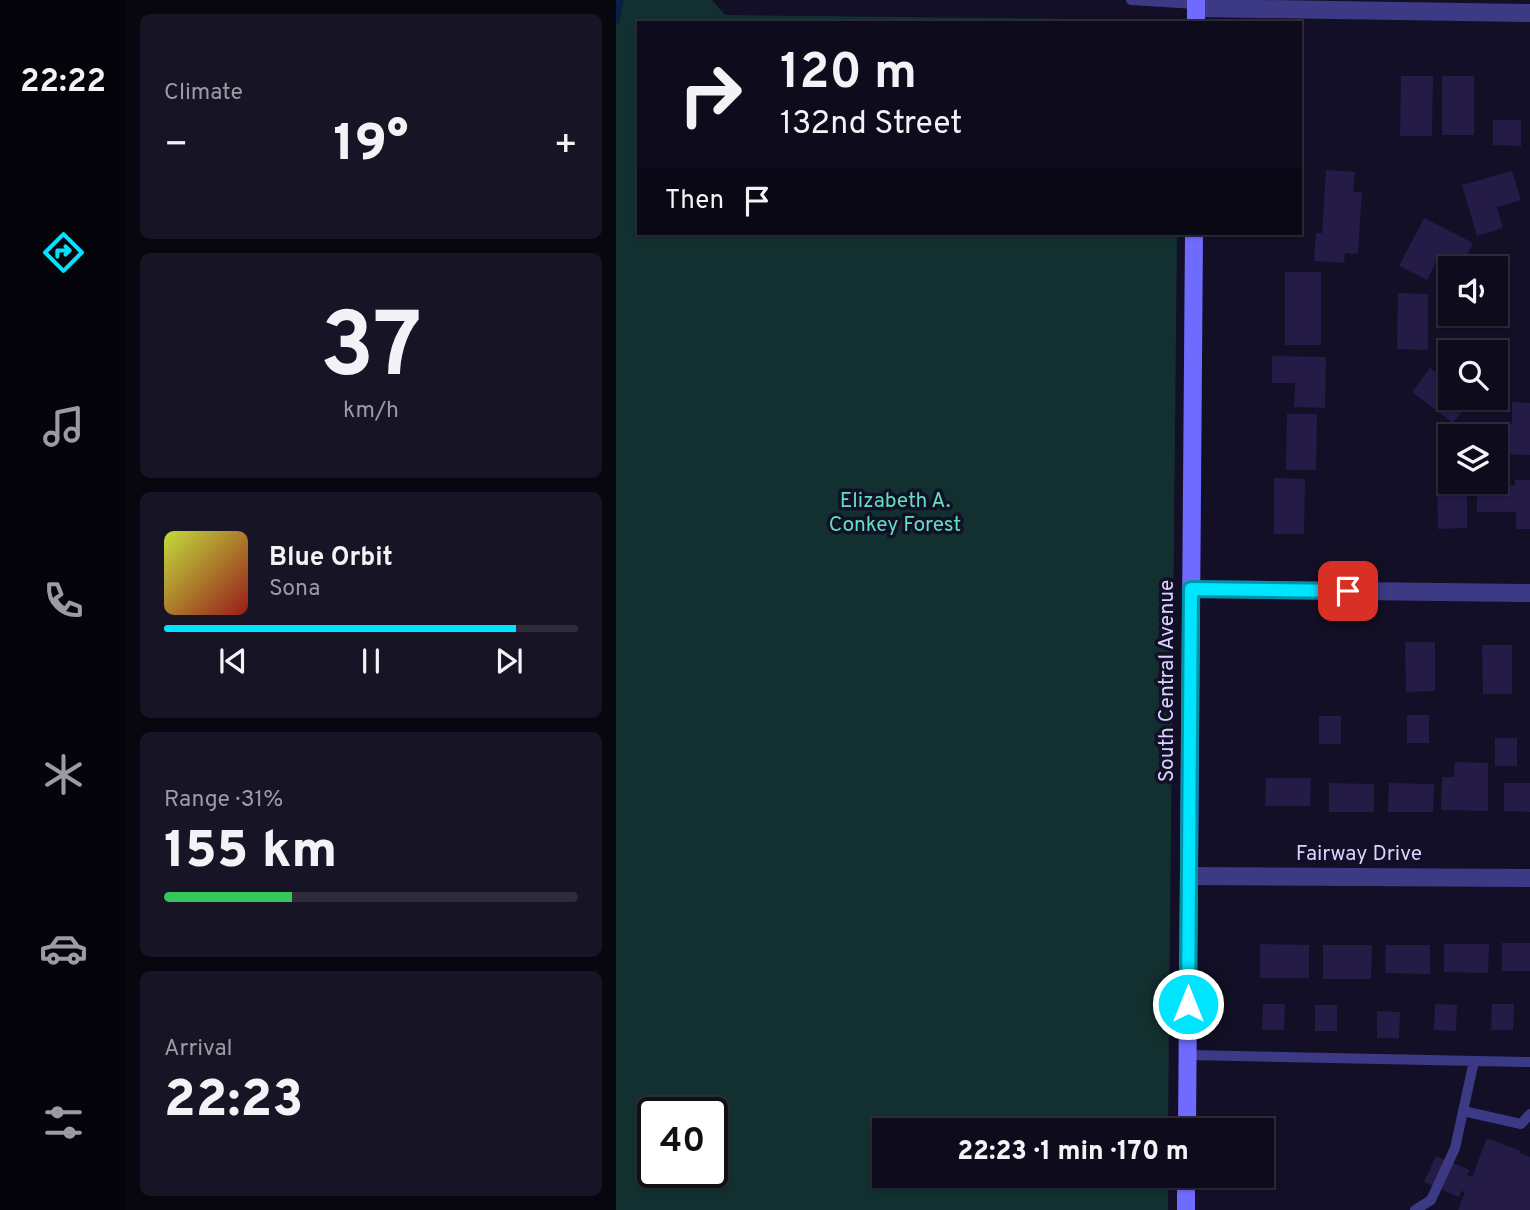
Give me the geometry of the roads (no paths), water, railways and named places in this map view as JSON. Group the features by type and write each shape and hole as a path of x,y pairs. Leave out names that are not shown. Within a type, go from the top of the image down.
{"street":[{"path":"1196,9 1478,6 1530,13"},
{"name":"South Central Avenue","path":"1186,1118 1194,235"},
{"path":"1191,589 1530,593"},
{"name":"Fairway Drive","path":"1189,876 1530,878"},
{"path":"1186,1188 1186,1210"}],"lane":[{"path":"1131,0 1196,9"},
{"path":"1187,1055 1530,1062"},
{"path":"1415,1210 1431,1200 1455,1148 1474,1061"},
{"path":"1463,1111 1521,1125 1530,1114"}],"waterway":[{"path":"616,20 620,0"}],"park label":[{"name":"Elizabeth A. Conkey Forest","path":"895,513"}]}
